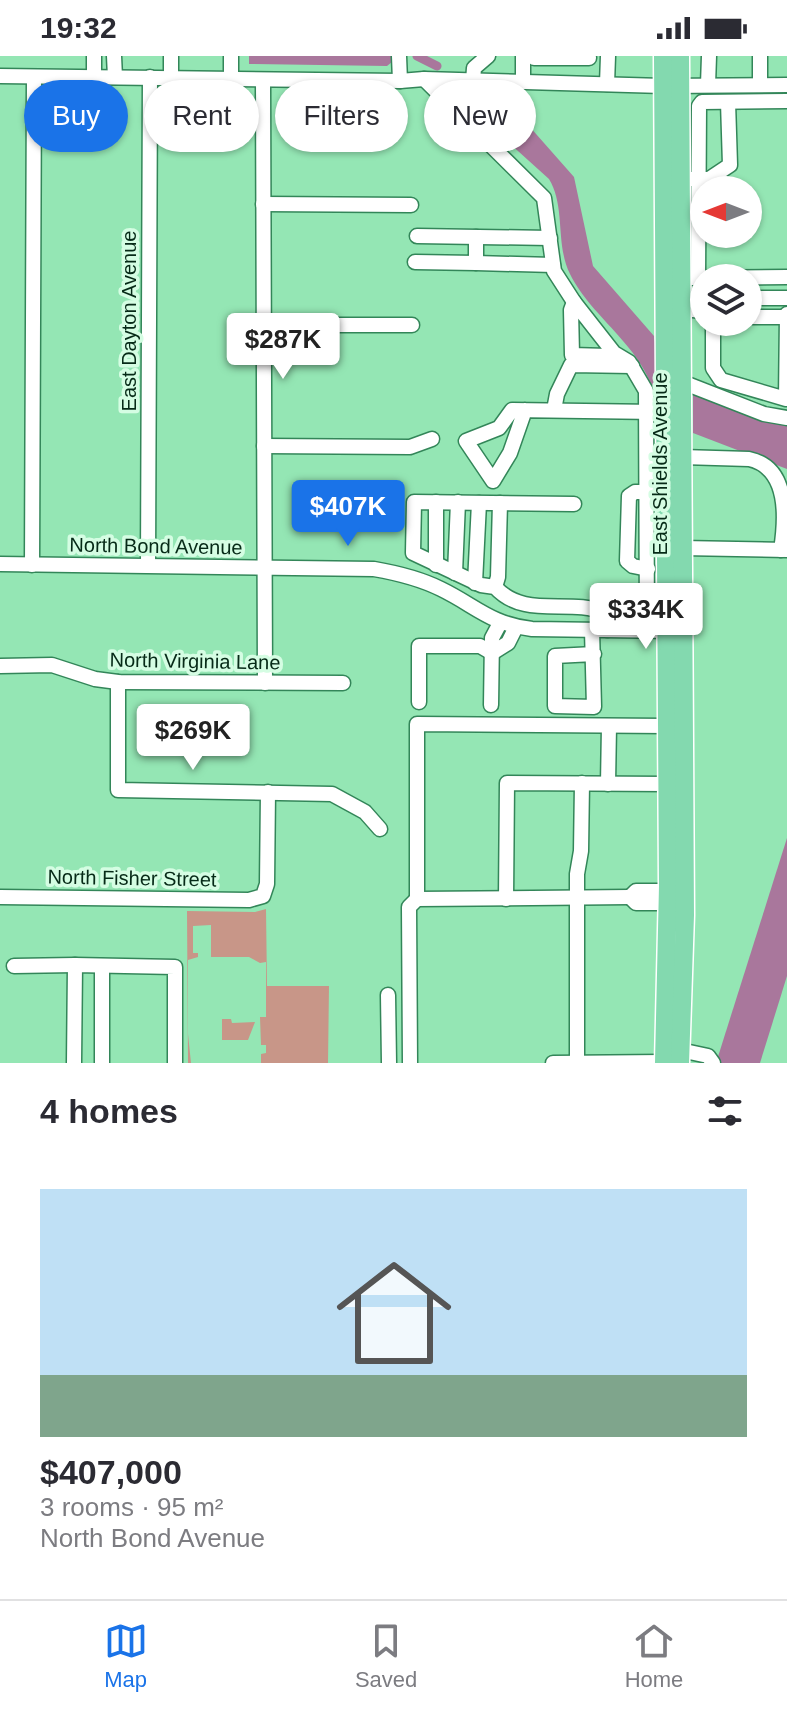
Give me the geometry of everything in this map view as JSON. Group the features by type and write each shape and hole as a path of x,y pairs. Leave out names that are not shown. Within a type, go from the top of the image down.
{"main road":[{"name":"East Shields Avenue","path":"663,56 672,85 689,179 690,278 676,301 656,412 675,631 680,1056"},
{"name":"East Shields Avenue","path":"664,1062 676,897 667,784 667,726 682,548 682,382 674,374 673,318 676,301 672,85 680,56"},
{"path":"656,412 674,424 674,449 682,457"}],"street":[{"path":"94,56 94,77"},
{"path":"114,56 115,77"},
{"path":"171,56 171,78"},
{"path":"231,56 231,79"},
{"path":"399,56 400,80"},
{"path":"473,80 474,68 488,56"},
{"path":"607,84 608,56"},
{"path":"708,85 709,56"},
{"path":"760,56 760,85"},
{"path":"528,80 530,57 589,57 589,83"},
{"path":"0,76 275,80"},
{"path":"32,565 34,77"},
{"name":"East Dayton Avenue","path":"148,564 150,77"},
{"path":"424,79 544,198 555,275 614,353 632,366 656,412 648,492 647,631"},
{"path":"263,80 265,683"},
{"path":"408,80 448,80"},
{"path":"536,82 787,85"},
{"path":"728,102 730,165 709,179 689,179 702,102 787,101"},
{"path":"263,204 411,205"},
{"path":"417,236 550,238"},
{"path":"476,237 476,263"},
{"path":"415,262 553,265"},
{"path":"762,277 787,277"},
{"path":"762,298 787,298"},
{"path":"676,301 690,300"},
{"path":"676,301 690,306"},
{"path":"574,302 571,310 572,355 608,356 614,353"},
{"path":"713,336 713,368 721,380 786,399 786,316 762,317"},
{"path":"264,325 412,325"},
{"path":"554,410 557,394 571,365 632,366"},
{"path":"708,392 721,380"},
{"path":"682,382 764,414 787,418"},
{"path":"519,410 510,453 493,481 466,441 499,428 519,410 656,412"},
{"path":"264,446 410,447 432,439"},
{"path":"682,457 760,461 778,471 786,480 784,550 682,548"},
{"path":"574,504 414,502 413,553 484,585 506,599 531,606 594,608 605,613 608,630"},
{"path":"421,580 432,563 436,502"},
{"path":"455,573 458,502"},
{"path":"479,503 484,585"},
{"path":"469,606 484,585 498,577 500,503"},
{"name":"North Bond Avenue","path":"0,564 374,569 421,580 500,623 516,627 675,631"},
{"path":"491,705 492,638 500,623"},
{"path":"492,653 508,643 516,627"},
{"path":"592,630 594,654 594,707 555,706 555,656 594,654"},
{"path":"419,702 419,646 480,646 492,653"},
{"name":"North Virginia Lane","path":"0,666 52,665 95,679 118,682 343,683"},
{"path":"118,682 118,790 332,794 365,812 380,829"},
{"path":"410,1063 409,907 417,899 417,724 667,726"},
{"path":"608,784 609,726"},
{"path":"506,899 507,783 667,784"},
{"path":"577,1063 577,874 581,851 582,783"},
{"name":"North Fisher Street","path":"0,897 249,900 263,896 267,884 268,792"},
{"path":"417,899 630,897 636,891 676,897"},
{"path":"74,1063 75,965"},
{"path":"14,966 175,967 175,1063"},
{"path":"102,966 102,1063"},
{"path":"388,995 389,1063"},
{"path":"680,1056 708,1056 713,1063"},
{"path":"553,1063 664,1062"}],"shaded area":[{"path":"249,56 392,56 392,62 387,66 249,64"},
{"path":"536,134 574,177 593,266 654,336 659,399 655,401 642,366 570,274 565,262 557,201 549,179 519,152 536,152"},
{"path":"693,394 787,426 787,469 693,433"},
{"path":"787,838 787,976 760,1063 716,1063"},
{"path":"266,909 267,986 329,986 328,1063 261,1063 261,1054 266,1053 266,1045 261,1045 260,1017 266,1017 266,962 260,963 249,957 211,957 211,925 193,926 193,953 198,953 198,957 188,960 191,1063 188,1063 187,911 255,912"},
{"path":"222,1019 231,1019 232,1023 255,1022 248,1040 222,1040"}],"waterway":[{"path":"417,56 437,66"}]}
